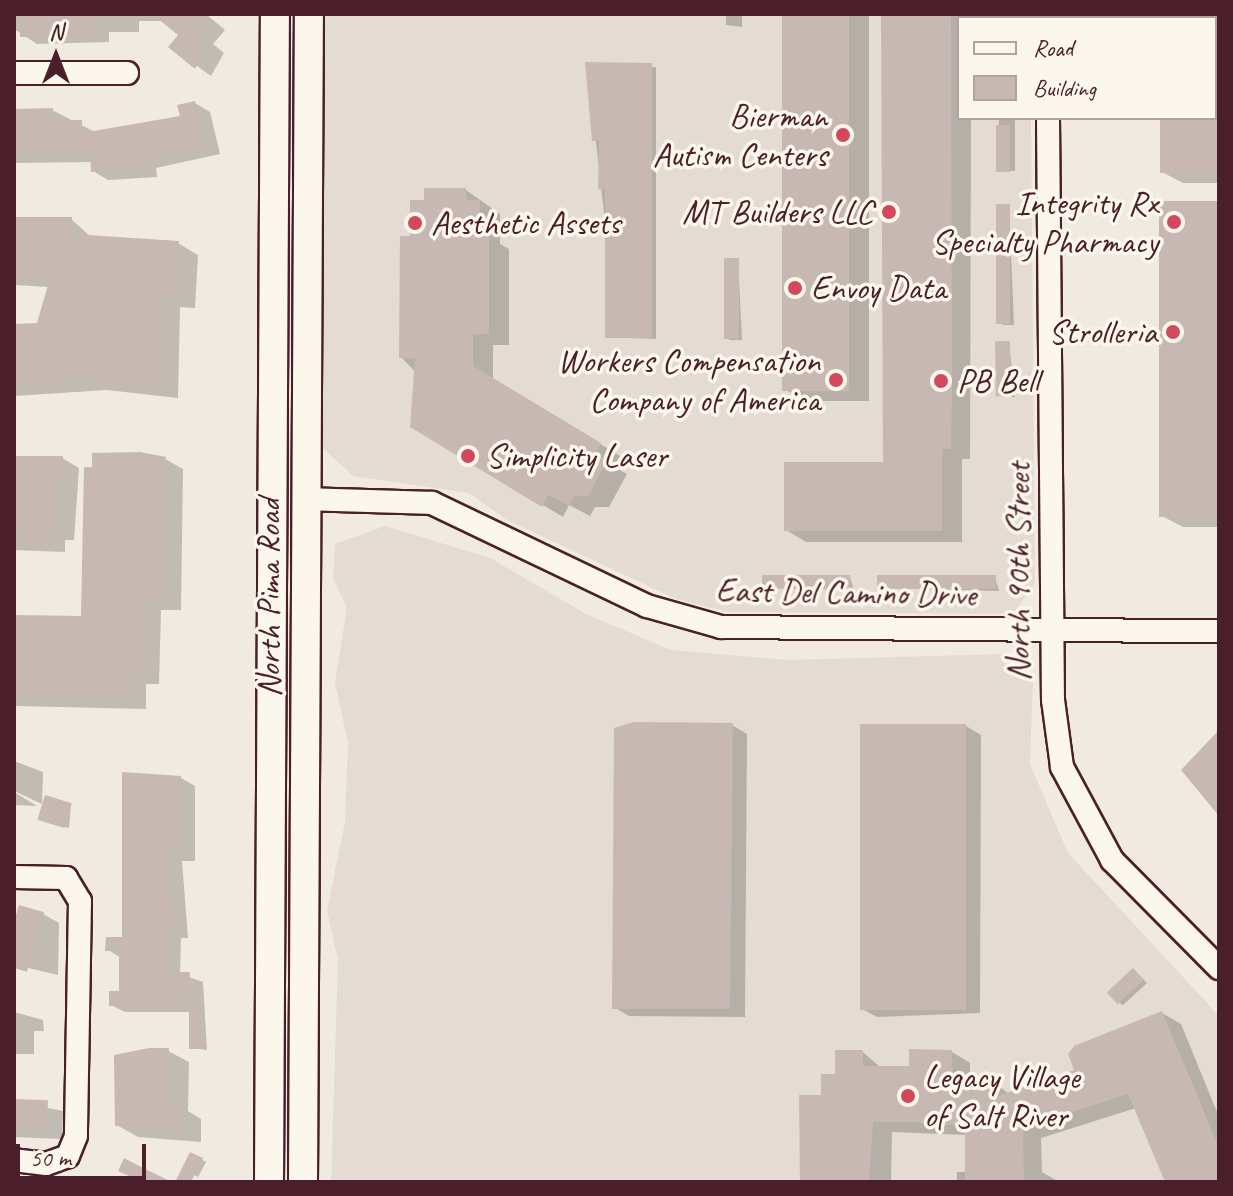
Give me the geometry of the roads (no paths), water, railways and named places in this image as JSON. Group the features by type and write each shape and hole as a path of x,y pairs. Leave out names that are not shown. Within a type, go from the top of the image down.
{"main road":[{"name":"North Pima Road","path":"269,1182 275,14"},
{"name":"North Pima Road","path":"303,1182 309,14"},
{"path":"270,857 286,788 288,543 305,499 287,466 288,236 274,170"}],"street":[{"path":"14,73 127,73"},
{"name":"North 90th Street","path":"1048,120 1055,728 1076,804 1112,860 1219,968"},
{"name":"East Del Camino Drive","path":"305,499 432,503 647,606 709,625 1219,631"},
{"path":"14,877 66,878 80,901 79,1106 68,1156 46,1164 14,1160"}],"place":[{"name":"Bierman Autism Centers","path":"843,135"},
{"name":"MT Builders LLC","path":"889,212"},
{"name":"Integrity Rx Specialty Pharmacy","path":"1174,222"},
{"name":"Aesthetic Assets","path":"415,223"},
{"name":"Envoy Data","path":"795,288"},
{"name":"Strolleria","path":"1173,332"},
{"name":"Workers Compensation Company of America","path":"836,380"},
{"name":"PB Bell","path":"941,381"},
{"name":"Simplicity Laser","path":"468,456"},
{"name":"Legacy Village of Salt River","path":"908,1096"}]}
